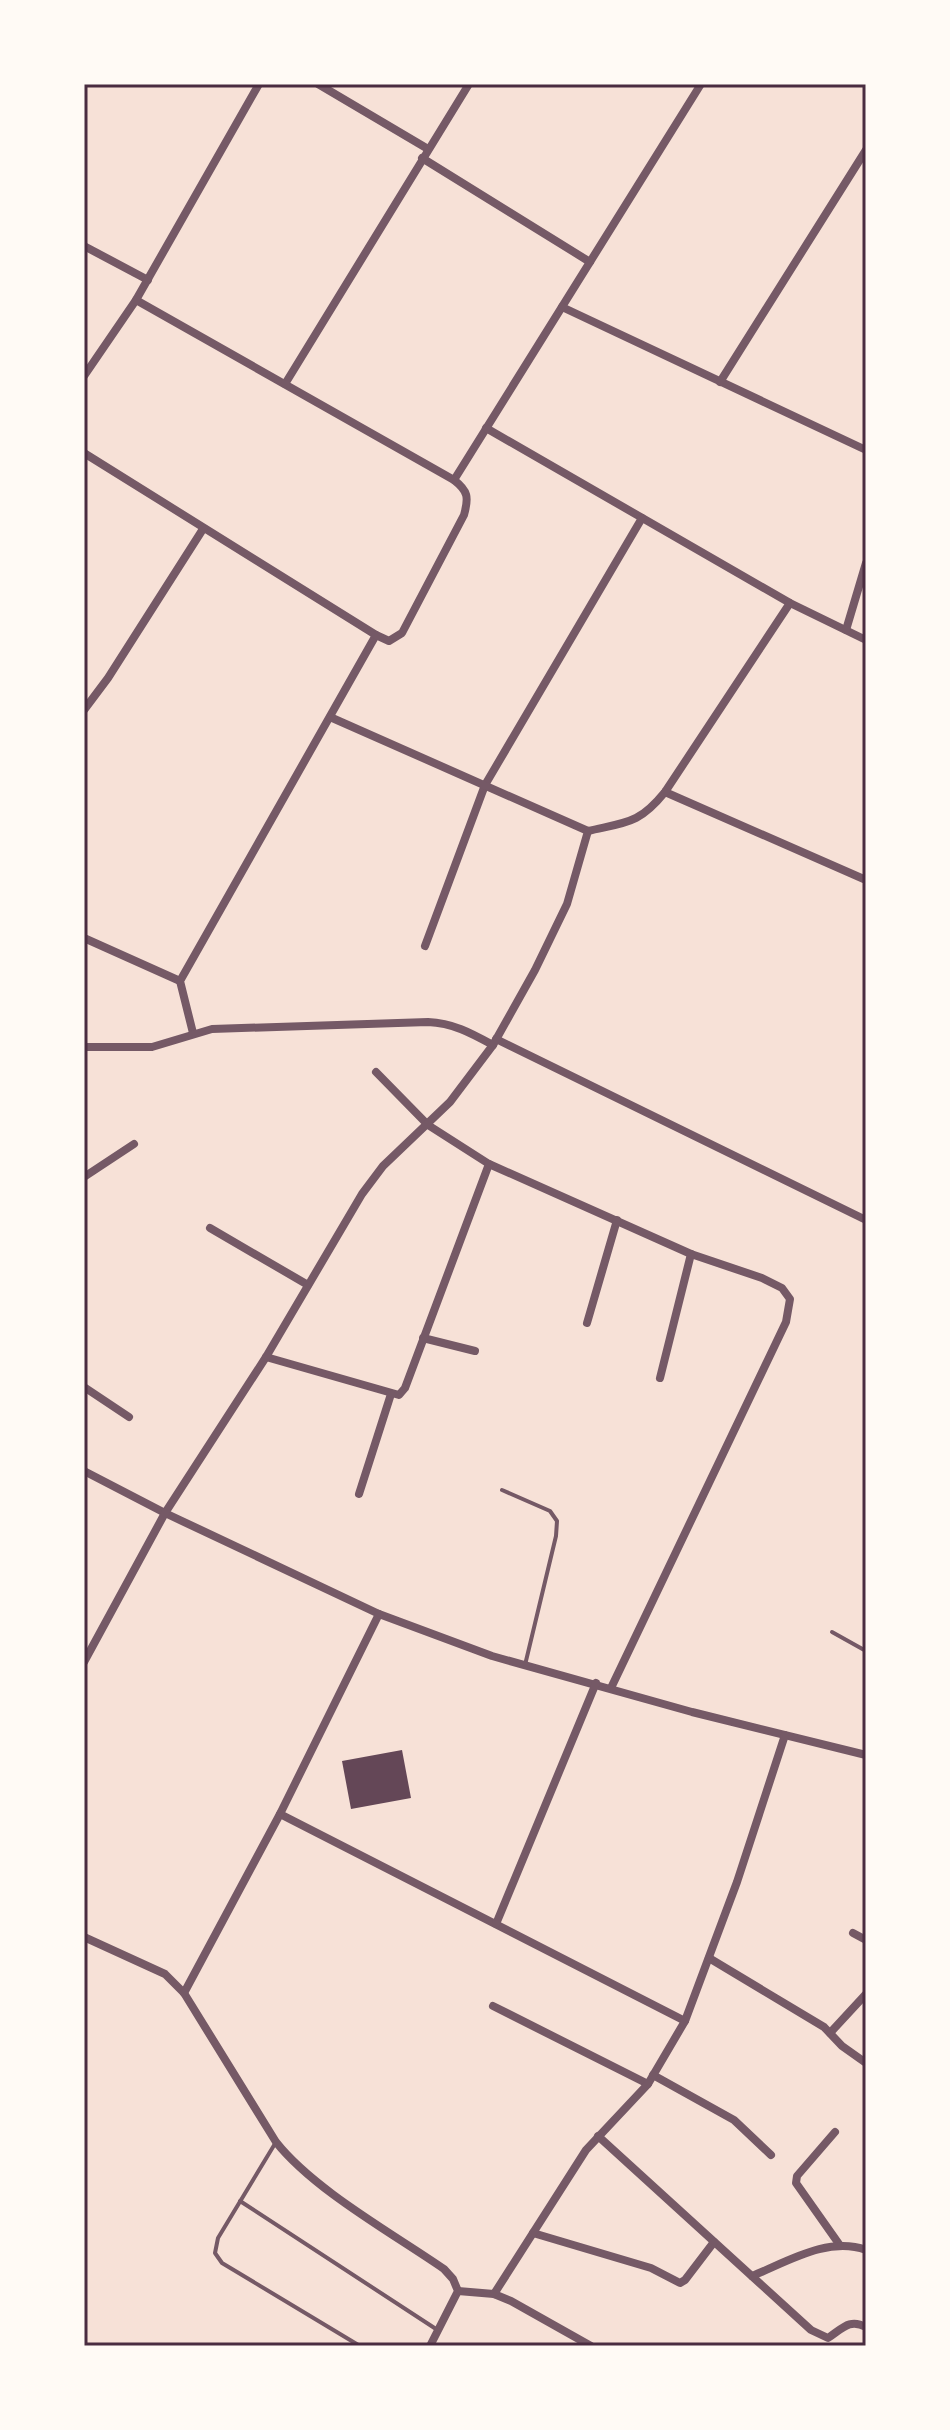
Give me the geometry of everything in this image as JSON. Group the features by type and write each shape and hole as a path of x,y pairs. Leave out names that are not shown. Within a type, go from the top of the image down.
{"street":[{"path":"84,376 148,280 259,84"},
{"path":"318,84 428,149"},
{"path":"285,384 469,84"},
{"path":"454,480 701,84"},
{"path":"720,382 866,150"},
{"path":"422,158 590,262"},
{"path":"84,246 148,280"},
{"path":"84,453 389,641 402,633 464,515 468,495 465,488 454,480 136,300"},
{"path":"562,307 866,450"},
{"path":"486,428 790,603 866,640"},
{"path":"425,946 485,785 642,518"},
{"path":"84,710 108,678 203,529"},
{"path":"846,630 866,563"},
{"path":"330,717 588,831 636,820 650,811 665,792 790,603"},
{"path":"193,1033 180,981 376,635"},
{"path":"665,792 866,880"},
{"path":"84,1662 165,1513 266,1357 362,1194 383,1166 450,1102 495,1042 567,904 588,831"},
{"path":"84,938 180,981"},
{"path":"84,1047 152,1047 212,1029 445,1023 495,1042 866,1220"},
{"path":"376,1072 428,1125 489,1164 691,1254 762,1278 782,1288 790,1299 786,1322 611,1688"},
{"path":"84,1177 134,1144"},
{"path":"266,1357 399,1395 405,1388 489,1164"},
{"path":"587,1323 617,1220"},
{"path":"210,1228 308,1285"},
{"path":"660,1378 691,1254"},
{"path":"423,1338 475,1351"},
{"path":"84,1387 129,1417"},
{"path":"359,1494 391,1394"},
{"path":"84,1471 165,1513 379,1614 492,1656 866,1755"},
{"path":"184,1993 280,1814 379,1614"},
{"path":"496,1924 596,1683"},
{"path":"494,2294 586,2150 651,2080 685,2021 737,1882 785,1735"},
{"path":"280,1814 685,2021"},
{"path":"853,1933 866,1940"},
{"path":"84,1937 165,1974 184,1993 276,2142 291,2161 444,2269 453,2279 458,2291 430,2346"},
{"path":"709,1958 830,2033 866,2063"},
{"path":"830,2033 866,1994"},
{"path":"493,2006 734,2120 771,2155"},
{"path":"835,2132 797,2176 796,2183 839,2244"},
{"path":"598,2136 819,2336 828,2338 851,2323 866,2327"},
{"path":"533,2233 644,2265 680,2283 714,2242"},
{"path":"752,2276 839,2244 866,2250"},
{"path":"458,2291 494,2294 511,2301 591,2346"}],"lane":[{"path":"502,1490 550,1511 557,1521 525,1665"},
{"path":"832,1632 866,1651"},
{"path":"276,2142 218,2238 215,2253 222,2263 360,2346"},
{"path":"240,2201 438,2330"}],"building":[{"path":"402,1750 411,1798 351,1809 342,1761"}]}
